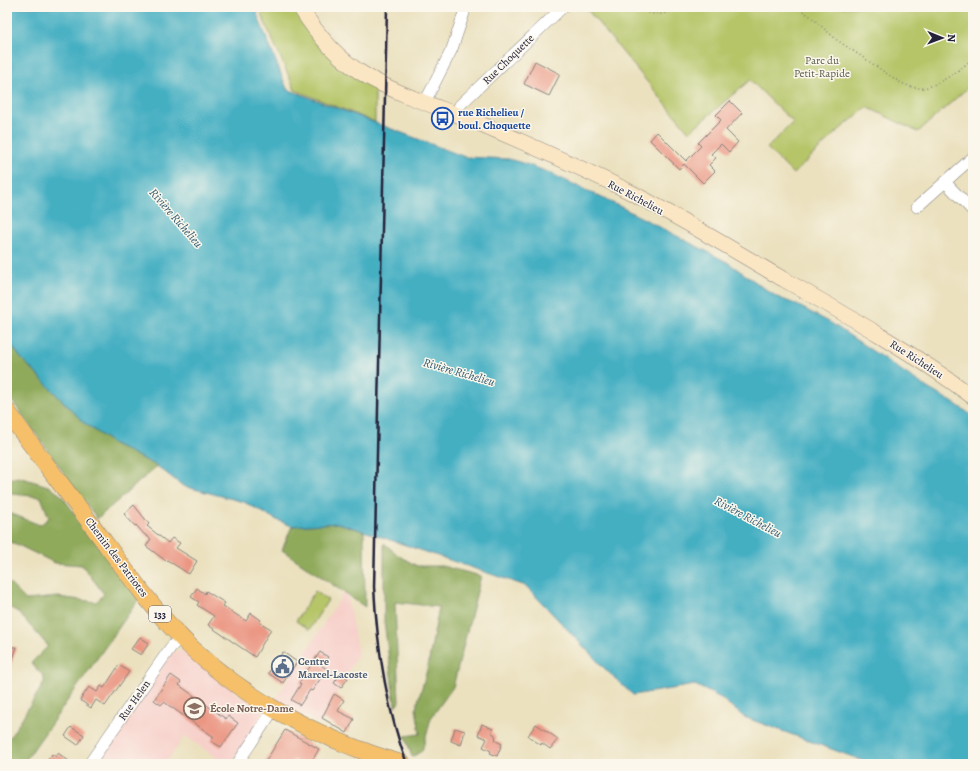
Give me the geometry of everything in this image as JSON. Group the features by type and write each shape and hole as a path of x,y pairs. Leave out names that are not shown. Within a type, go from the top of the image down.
{"main road":[{"name":"Rue Richelieu","path":"300,7 328,44 356,69 368,76 391,88 560,158 634,194 858,322 918,359 973,397"},
{"name":"Chemin des Patriotes","path":"7,411 162,617 181,637 201,656 235,683 274,709 305,727 368,759"},
{"name":"133","path":"368,759 403,764"}],"street":[{"path":"425,102 452,49 464,13 464,7"},
{"name":"Rue Choquette","path":"456,114 460,105 563,7"},
{"path":"917,207 973,157"},
{"path":"945,182 973,211"},
{"name":"Rue Helen","path":"89,764 171,647 181,637"},
{"path":"237,764 274,709"}],"path":[{"path":"638,7 651,14 661,15 669,13 678,7"},
{"path":"796,7 810,16 843,44 896,79 913,87 922,88 933,85 961,69 973,58"}],"shaded area":[{"path":"344,592 347,595 358,654 320,724 275,700"},
{"name":"École Notre-Dame","path":"179,650 185,652 263,712 261,719 231,764 226,764 185,736 165,764 95,764 172,653"}],"green space":[{"path":"273,7 293,7 375,88 375,122 295,90 261,14"},
{"name":"Parc du Petit-Rapide","path":"585,7 650,7 652,9 654,7 973,7 973,83 918,132 867,107 838,131 793,174 767,148 793,122 750,80 689,132"},
{"path":"7,339 20,357 83,422 112,443 157,466 97,519 7,394"},
{"path":"19,477 48,486 61,495 139,599 23,764 7,764 7,742 44,683 44,677 31,663 48,646 18,612 7,606 7,581 26,600 58,597 96,602 104,594 82,565 55,563 7,541 7,512 40,525 49,518 41,497 12,494 7,490 7,479"},
{"path":"338,523 364,531 365,607 282,550 292,526"},
{"path":"384,543 399,556 417,566 442,566 481,576 453,687 431,718 422,751 412,757 405,736 420,734 416,708 427,670 439,607 395,602 399,703 395,706 384,621"},
{"path":"315,591 328,600 309,630 296,621"}],"water":[{"name":"Rivière Richelieu","path":"7,7 264,7 257,14 287,89 465,157 509,159 550,173 623,208 727,262 777,297 795,304 831,323 929,389 973,416 973,764 872,764 744,717 721,698 695,685 633,695 603,667 526,586 338,523 292,526 277,520 244,502 183,486 157,466 112,443 83,422 20,357 7,339"}],"building":[{"path":"535,61 560,74 549,96 524,84"},
{"path":"730,101 742,113 726,130 738,142 729,152 721,144 711,154 716,158 709,165 715,171 703,183 684,164 679,169 650,140 657,132 686,161 701,146 698,143 721,120 716,115"},
{"path":"134,505 149,524 147,526 168,543 172,538 180,543 176,548 197,561 189,574 167,560 166,561 146,546 151,539 136,525 135,526 124,514"},
{"path":"197,588 205,594 206,591 225,603 223,606 246,621 251,613 261,620 259,622 271,629 255,657 208,625 214,616 197,605 199,602 191,597"},
{"path":"140,637 149,643 141,655 131,649"},
{"path":"7,647 17,647 8,674 7,673"},
{"name":"Centre Marcel-Lacoste","path":"283,652 297,662 283,683 268,673"},
{"path":"320,652 328,657 322,666 327,669 312,691 310,690 300,705 291,700 301,684 299,683"},
{"path":"119,665 129,672 105,706 96,700 91,708 80,700 89,687 97,692 101,686 104,688"},
{"path":"341,673 348,678 341,688 334,683"},
{"path":"171,675 181,682 179,685 226,719 228,716 238,723 221,747 211,741 214,737 164,702 161,705 154,700"},
{"path":"334,694 344,700 338,711 354,719 347,733 322,718"},
{"path":"482,724 493,729 491,732 495,735 496,741 502,744 497,756 490,753 491,751 483,747 487,739 478,735"},
{"path":"536,724 558,739 550,749 528,736"},
{"path":"71,727 84,735 78,745 65,736"},
{"path":"455,728 465,731 461,745 451,741"},
{"path":"285,730 319,749 310,764 300,764 294,760 292,764 264,764"},
{"path":"58,753 73,764 45,764 52,754 56,757"}],"railway":[{"path":"387,7 374,587 377,632 388,699 393,721 407,764"}],"place":[{"name":"rue Richelieu / boul. Choquette","path":"442,118"},
{"name":"Centre Marcel-Lacoste","path":"283,667"},
{"name":"École Notre-Dame","path":"195,708"}]}
